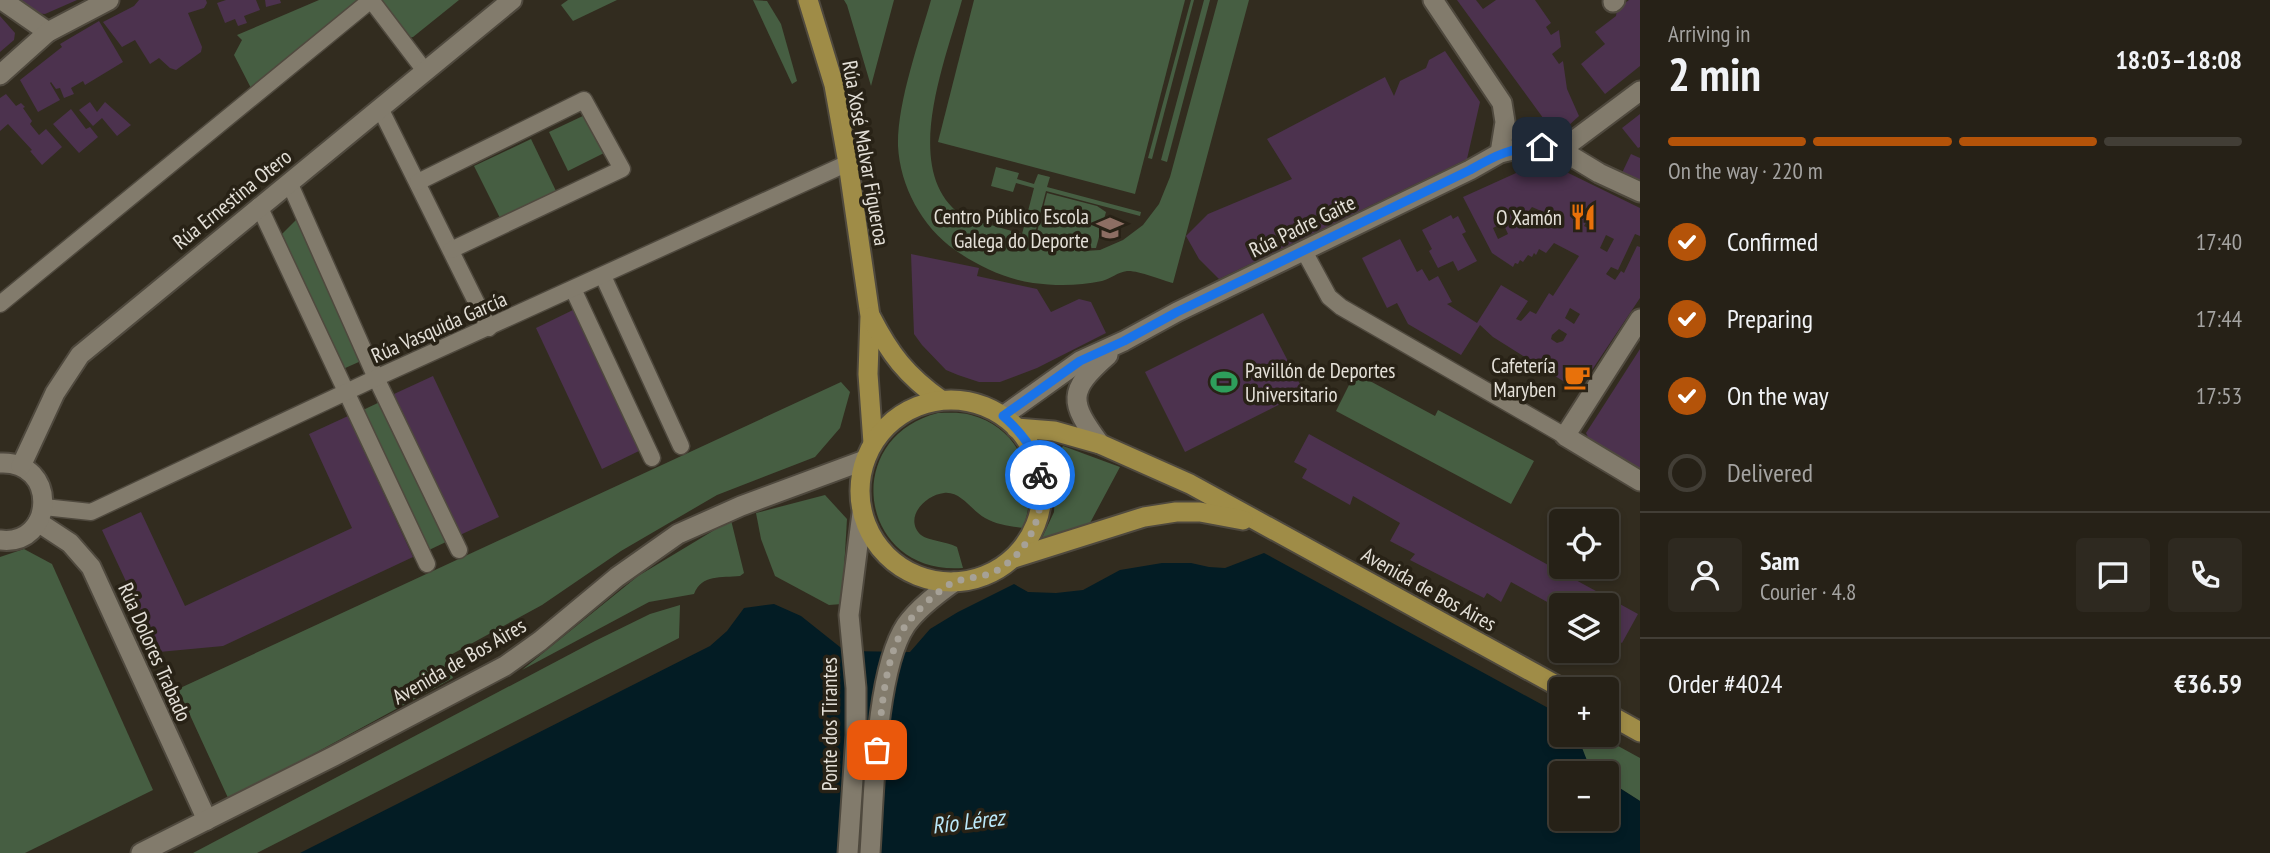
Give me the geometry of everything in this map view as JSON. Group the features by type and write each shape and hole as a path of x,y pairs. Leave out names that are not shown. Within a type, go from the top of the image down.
{"main road":[{"name":"Rúa Xosé Malvar Figueroa","path":"808,0 834,85 870,316 869,452"},
{"name":"Rúa Xosé Malvar Figueroa","path":"870,316 898,363 920,385 941,400"},
{"path":"941,400 975,404 1010,422 1031,447 1040,470 1042,494 1038,517 1028,540 1013,558 996,571 975,579 954,582 929,580 906,571 887,556 871,536 862,513 859,495 869,452 885,427 918,406 941,400"},
{"name":"Avenida de Bos Aires","path":"1010,422 1100,444 1190,484 1549,681"},
{"name":"Avenida de Bos Aires","path":"1013,558 1144,517 1176,512 1223,515 1271,527"},
{"path":"1619,720 1640,732"}],"street":[{"path":"2,0 48,32"},
{"path":"0,75 48,32 109,0"},
{"path":"0,304 371,0 425,71"},
{"name":"Rúa Ernestina Otero","path":"21,466 55,393 80,355 512,0"},
{"path":"1433,0 1502,103 1505,122 1500,153 1526,147 1562,150 1599,173 1640,192"},
{"path":"1562,150 1640,91"},
{"path":"418,182 584,100 622,169 451,250"},
{"path":"380,108 489,328"},
{"name":"Rúa Padre Gaite","path":"1010,422 1080,361 1500,153"},
{"name":"Rúa Vasquida García","path":"41,514 91,512 376,378 848,163"},
{"path":"289,182 376,378 459,550"},
{"path":"259,206 428,564"},
{"path":"1304,251 1329,297 1341,307 1640,481"},
{"path":"603,276 681,446"},
{"path":"573,289 652,458"},
{"path":"1565,436 1640,319"},
{"name":"Rúa Padre Gaite","path":"1100,444 1084,422 1076,404 1077,391 1086,375 1124,341"},
{"name":"Avenida de Bos Aires","path":"141,853 505,666 540,642 617,577 678,534 869,452"},
{"path":"0,463 9,462 32,473 43,495 41,514 30,532 18,539 0,540"},
{"name":"Ponte dos Tirantes","path":"848,853 856,723 856,688 849,615 862,513"},
{"name":"Rúa Dolores Trabado","path":"41,514 91,567 207,820"},
{"path":"870,853 877,750 885,689 897,642 907,623 935,595 954,582"}],"green space":[{"path":"319,0 362,0 252,90 234,55 242,40 237,35"},
{"path":"377,0 459,0 413,37 408,38"},
{"path":"568,0 617,0 573,21 561,5"},
{"path":"753,0 767,1 781,24 797,81 792,84"},
{"path":"844,0 894,0 871,86 847,5"},
{"path":"931,0 962,0 946,53 932,116 930,146 934,175 945,199 966,218 1022,234 1034,188 1016,183 1013,192 991,186 996,167 1019,173 1017,179 1034,184 1038,174 1050,177 1047,187 1141,212 1140,216 1046,191 1034,237 1085,251 1100,250 1123,240 1143,225 1159,204 1170,177 1218,0 1249,0 1173,283 1131,271 1085,284 1050,285 1023,281 992,271 973,261 943,241 932,230 908,190 898,146 905,92"},
{"path":"974,0 1185,0 1135,194 938,142"},
{"path":"1191,0 1194,0 1152,159 1148,158"},
{"path":"1204,0 1210,0 1167,162 1161,160"},
{"path":"587,114 604,153 568,171 549,132"},
{"path":"531,139 556,191 500,218 474,166"},
{"path":"1047,193 1097,206 1106,212 1096,248 1084,248 1036,236"},
{"path":"297,219 361,361 343,369 282,234"},
{"path":"1355,373 1435,416 1438,410 1534,461 1511,504 1336,411"},
{"path":"841,382 850,392 840,428 815,457 717,495 621,551 542,605 445,658 453,678 229,800 178,689"},
{"path":"382,401 448,541 429,550 363,410"},
{"path":"938,413 971,415 989,422 1014,444 1023,459 1027,475 1028,510 1023,528 990,520 950,493 930,498 919,508 914,522 921,535 957,547 963,568 928,565 901,551 883,529 874,503 875,475 886,449 906,427"},
{"path":"1063,446 1120,467 1090,523 1041,540 1054,512 1057,455"},
{"path":"825,495 847,519 842,604 829,605 775,576 761,539 756,513"},
{"path":"731,520 744,573 740,576 713,578 702,583 694,594 649,602 522,670 638,576"},
{"path":"24,549 52,564 153,790 25,853 0,853 0,557"},
{"path":"680,605 679,638 257,853 193,853 595,641 650,614"},
{"path":"1619,746 1640,758 1640,801 1619,788 1619,761 1587,761 1581,747"}],"water":[{"name":"Río Lérez","path":"1264,553 1549,708 1549,747 1582,747 1587,761 1549,761 1549,831 1619,831 1619,788 1640,801 1640,853 300,853 710,646 727,631 744,608 774,604 801,616 845,651 910,652 930,629 1014,584 1028,592 1056,593 1083,590 1120,570 1162,563 1191,563 1225,568"}],"building":[{"path":"14,0 77,0 45,14 33,13"},
{"path":"139,0 206,0 204,8 188,13 202,47 201,52 176,70 159,58 150,64 135,40 122,47 103,22 134,6"},
{"path":"226,0 256,0 260,10 244,16 247,23 238,26 235,19 225,23 217,3"},
{"path":"265,0 280,0 281,3 266,7"},
{"path":"1457,0 1476,0 1483,9 1496,0 1535,0 1551,23 1546,27 1551,35 1559,30 1561,47 1552,54 1559,64 1563,61 1567,89 1579,116 1567,127 1561,128 1546,122"},
{"path":"1629,0 1640,0 1640,66 1605,94 1581,64 1605,44 1595,32 1616,16 1617,9"},
{"path":"0,16 15,33 14,40 0,52"},
{"path":"99,21 123,62 85,85 83,81 71,88 74,94 64,98 60,88 56,89 51,82 60,100 38,112 20,80 62,47 60,44"},
{"path":"1445,51 1480,102 1467,159 1219,279 1199,259 1186,236 1208,214 1292,179 1267,139 1385,77 1394,96 1400,81 1426,68 1429,60"},
{"path":"6,94 16,106 21,103 25,107 23,108 32,121 30,124 39,135 46,129 62,147 42,165 8,124 0,131 0,98"},
{"path":"90,102 97,112 105,102 131,125 117,136 102,118 93,126 79,110"},
{"path":"71,109 86,129 90,127 98,137 79,153 53,124"},
{"path":"1640,114 1640,147 1638,148 1622,128"},
{"path":"1631,154 1640,158 1640,184 1621,175"},
{"path":"1554,166 1640,208 1640,236 1635,234 1618,270 1611,267 1606,274 1615,280 1621,271 1624,273 1637,246 1640,247 1640,298 1582,385 1571,386 1493,337 1480,325 1461,355 1408,324 1397,303 1387,308 1362,258 1400,239 1417,272 1422,269 1429,281 1438,276 1452,302 1447,304 1477,323 1501,285 1528,301 1516,319 1521,321 1530,311 1536,314 1549,293 1553,296 1579,256 1554,243 1546,253 1539,249 1536,255 1528,255 1523,262 1520,260 1513,267 1492,253 1463,197 1527,168","holes":["1532,207 1541,211 1533,222 1524,211 1528,212","1589,217 1596,221 1592,230 1584,226","1503,223 1508,234 1498,239 1493,228","1606,235 1614,239 1607,252 1600,248","1570,308 1580,314 1574,324 1565,318","1559,329 1567,334 1563,341 1557,343 1551,339"]},
{"path":"1451,215 1453,219 1458,216 1466,232 1462,234 1477,261 1458,271 1453,261 1438,268 1422,230"},
{"path":"911,254 979,268 977,276 1037,289 1051,312 1079,299 1091,302 1106,333 1037,368 1000,382 979,382 958,375 946,370 914,334"},
{"path":"575,309 641,450 602,469 536,328"},
{"name":"Pavillón de Deportes Universitario","path":"1263,313 1304,392 1185,452 1145,372"},
{"path":"1640,349 1640,469 1589,439 1586,433"},
{"path":"433,376 499,517 460,535 394,394"},
{"path":"348,416 413,557 223,646 159,652 102,530 141,512 185,606 352,528 309,434"},
{"path":"1309,434 1549,565 1549,579 1574,579 1600,593 1549,593 1549,603 1511,582 1501,602 1487,593 1484,598 1410,560 1415,554 1390,541 1400,523 1353,496 1350,505 1302,478 1307,469 1294,462"},
{"path":"1619,604 1638,614 1622,643 1619,641"}],"way so far":[{"path":"877,750 885,689 897,642 907,623 935,595 954,582 975,579 996,571 1013,558 1028,540 1038,517 1042,494 1040,475"}],"place":[{"name":"O Xamón","path":"1583,217"},
{"name":"Centro Público Escola Galega do Deporte","path":"1110,228"},
{"name":"Cafetería Maryben","path":"1577,377"},
{"name":"Pavillón de Deportes Universitario","path":"1224,382"}],"route":[{"path":"1040,475 1031,447 1003,416 1080,361 1500,153 1526,147 1542,147"}]}
